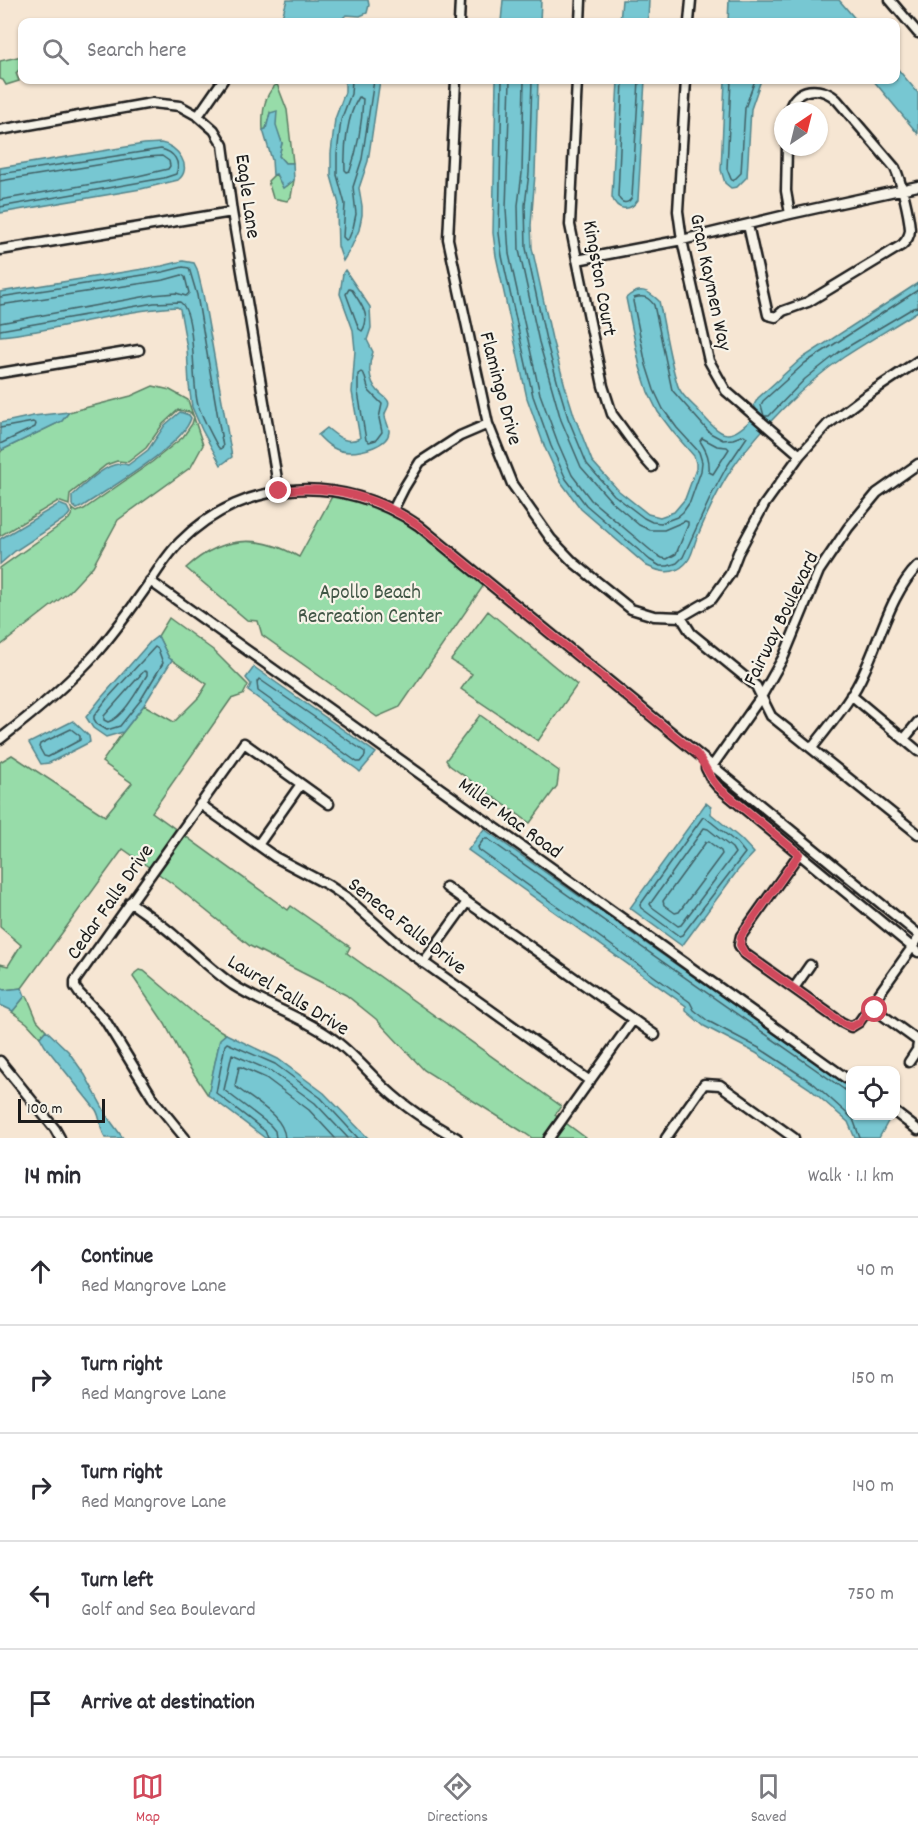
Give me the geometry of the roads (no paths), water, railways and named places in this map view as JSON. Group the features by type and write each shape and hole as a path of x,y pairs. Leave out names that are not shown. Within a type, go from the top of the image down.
{"street":[{"path":"459,18 460,0"},
{"path":"580,18 581,0"},
{"path":"689,18 691,0"},
{"path":"890,0 918,33"},
{"path":"198,116 220,84"},
{"name":"Flamingo Drive","path":"456,84 448,239 488,424 512,484 551,539 573,562 631,609 654,616 681,617"},
{"name":"Kingston Court","path":"577,84 570,225 603,386 612,414 652,467"},
{"name":"Gran Kaymen Way","path":"686,84 678,211 682,240 710,361 726,391 800,455"},
{"path":"748,225 768,315 776,317 783,311 808,302 902,245 908,239 910,230 895,168 830,93 822,90 807,91 794,102"},
{"name":"Eagle Lane","path":"0,130 152,103 180,106 198,116 214,130 223,145 232,212 279,491"},
{"path":"787,156 786,191 790,214"},
{"path":"577,260 682,240 918,186"},
{"path":"0,250 232,212"},
{"path":"0,373 139,350"},
{"path":"918,361 864,396 828,424 800,455 764,505 738,553 730,574 712,599 681,617 691,633 756,686 771,716 918,834"},
{"path":"393,510 420,462 460,436 488,424"},
{"name":"Fairway Boulevard","path":"711,769 761,697 784,656 819,572 848,528 877,493 918,464"},
{"path":"0,739 31,716 77,673 120,624 176,546 203,522 246,500 279,491 309,489 335,491 366,499 393,510 418,525 696,753 711,769 918,934"},
{"path":"812,748 864,674 887,616 914,576 918,566"},
{"name":"Miller Mac Road","path":"150,581 846,1078"},
{"path":"851,695 918,751"},
{"path":"904,740 918,722"},
{"name":"Cedar Falls Drive","path":"185,1138 154,1100 105,1020 75,987 75,981 244,743 301,784"},
{"path":"711,769 712,780 718,787 915,950"},
{"path":"258,845 301,784 329,804"},
{"name":"Seneca Falls Drive","path":"200,804 275,857 346,897 402,948 590,1081"},
{"path":"799,854 741,936 740,945 744,953 851,1027 860,1022 915,950 918,939"},
{"path":"446,887 654,1035"},
{"name":"Laurel Falls Drive","path":"130,902 177,937 208,966 235,986 301,1018 329,1036 411,1110 457,1138"},
{"path":"423,963 467,902"},
{"path":"794,988 810,965"},
{"path":"870,1006 918,1042 917,1050 909,1062"},
{"path":"549,1138 633,1020"},
{"path":"0,1060 60,1138"},
{"path":"666,1138 704,1084 720,1085 794,1138"},
{"path":"900,1116 918,1130"}],"water":[{"path":"287,0 368,0 369,5 367,13 360,16 282,17"},
{"path":"503,0 541,0 540,18 501,18"},
{"path":"622,0 649,0 648,18 620,18"},
{"path":"729,0 839,0 855,18 728,18"},
{"path":"900,72 918,93 918,134 876,84 900,84"},
{"path":"345,84 379,84 368,161 359,188 362,215 359,230 343,261 338,246 339,204 331,176 331,153 335,119 345,92"},
{"path":"496,84 538,84 531,225 532,248 565,386 592,461 619,491 648,514 660,517 674,512 685,499 696,463 694,456 658,412 648,392 640,367 626,298 631,294 639,291 647,292 659,301 678,387 714,427 726,434 740,429 758,413 754,405 758,398 801,359 918,283 918,311 829,368 783,409 754,440 731,470 712,504 689,559 676,570 662,571 647,566 581,509 561,482 545,448 527,398 493,233"},
{"path":"618,84 645,84 638,200 631,207 624,208 617,205 612,197"},
{"path":"725,84 760,84 751,109 747,177 737,187 731,188 725,183 721,170"},
{"path":"277,111 276,125 282,143 279,156 285,163 293,163 294,180 283,188 276,174 273,175 272,160 263,130 266,129 270,113"},
{"path":"161,143 178,152 184,164 183,175 178,180 141,189 0,213 0,168"},
{"path":"183,261 194,263 203,294 232,457 221,465 192,407 187,348 180,309 177,307 132,312 45,330 0,336 0,292"},
{"path":"345,270 370,307 371,328 367,340 373,352 370,362 371,377 375,387 389,404 385,418 389,430 384,441 361,451 350,452 332,447 318,435 327,428 346,440 360,438 352,392 355,350 353,330 340,294"},
{"path":"69,412 62,421 2,450 0,423"},
{"path":"180,412 191,418 175,441 126,478 83,506 77,509 72,505 72,496 101,472 113,465 128,465 148,450 165,425"},
{"path":"59,504 67,507 70,513 67,517 15,551 0,564 0,539"},
{"path":"158,636 172,660 144,705 123,732 106,737 93,728 86,717 150,642"},
{"path":"254,667 376,753 360,772 248,691 251,684 246,678"},
{"path":"73,721 89,736 90,742 49,763 41,764 29,743"},
{"path":"706,803 711,807 711,814 754,853 738,870 682,946 630,908"},
{"path":"484,829 846,1084 846,1120 889,1120 879,1138 855,1138 848,1122 809,1088 756,1053 704,1026 686,1011 686,1006 468,850"},
{"path":"0,988 4,990 22,988 25,996 13,1011 0,1005"},
{"path":"46,1030 68,1051 123,1138 106,1138 96,1110 40,1037"},
{"path":"226,1034 278,1059 324,1093 368,1138 265,1138 208,1095 220,1039"}],"park label":[{"name":"Apollo Beach Recreation Center","path":"370,603"}]}
